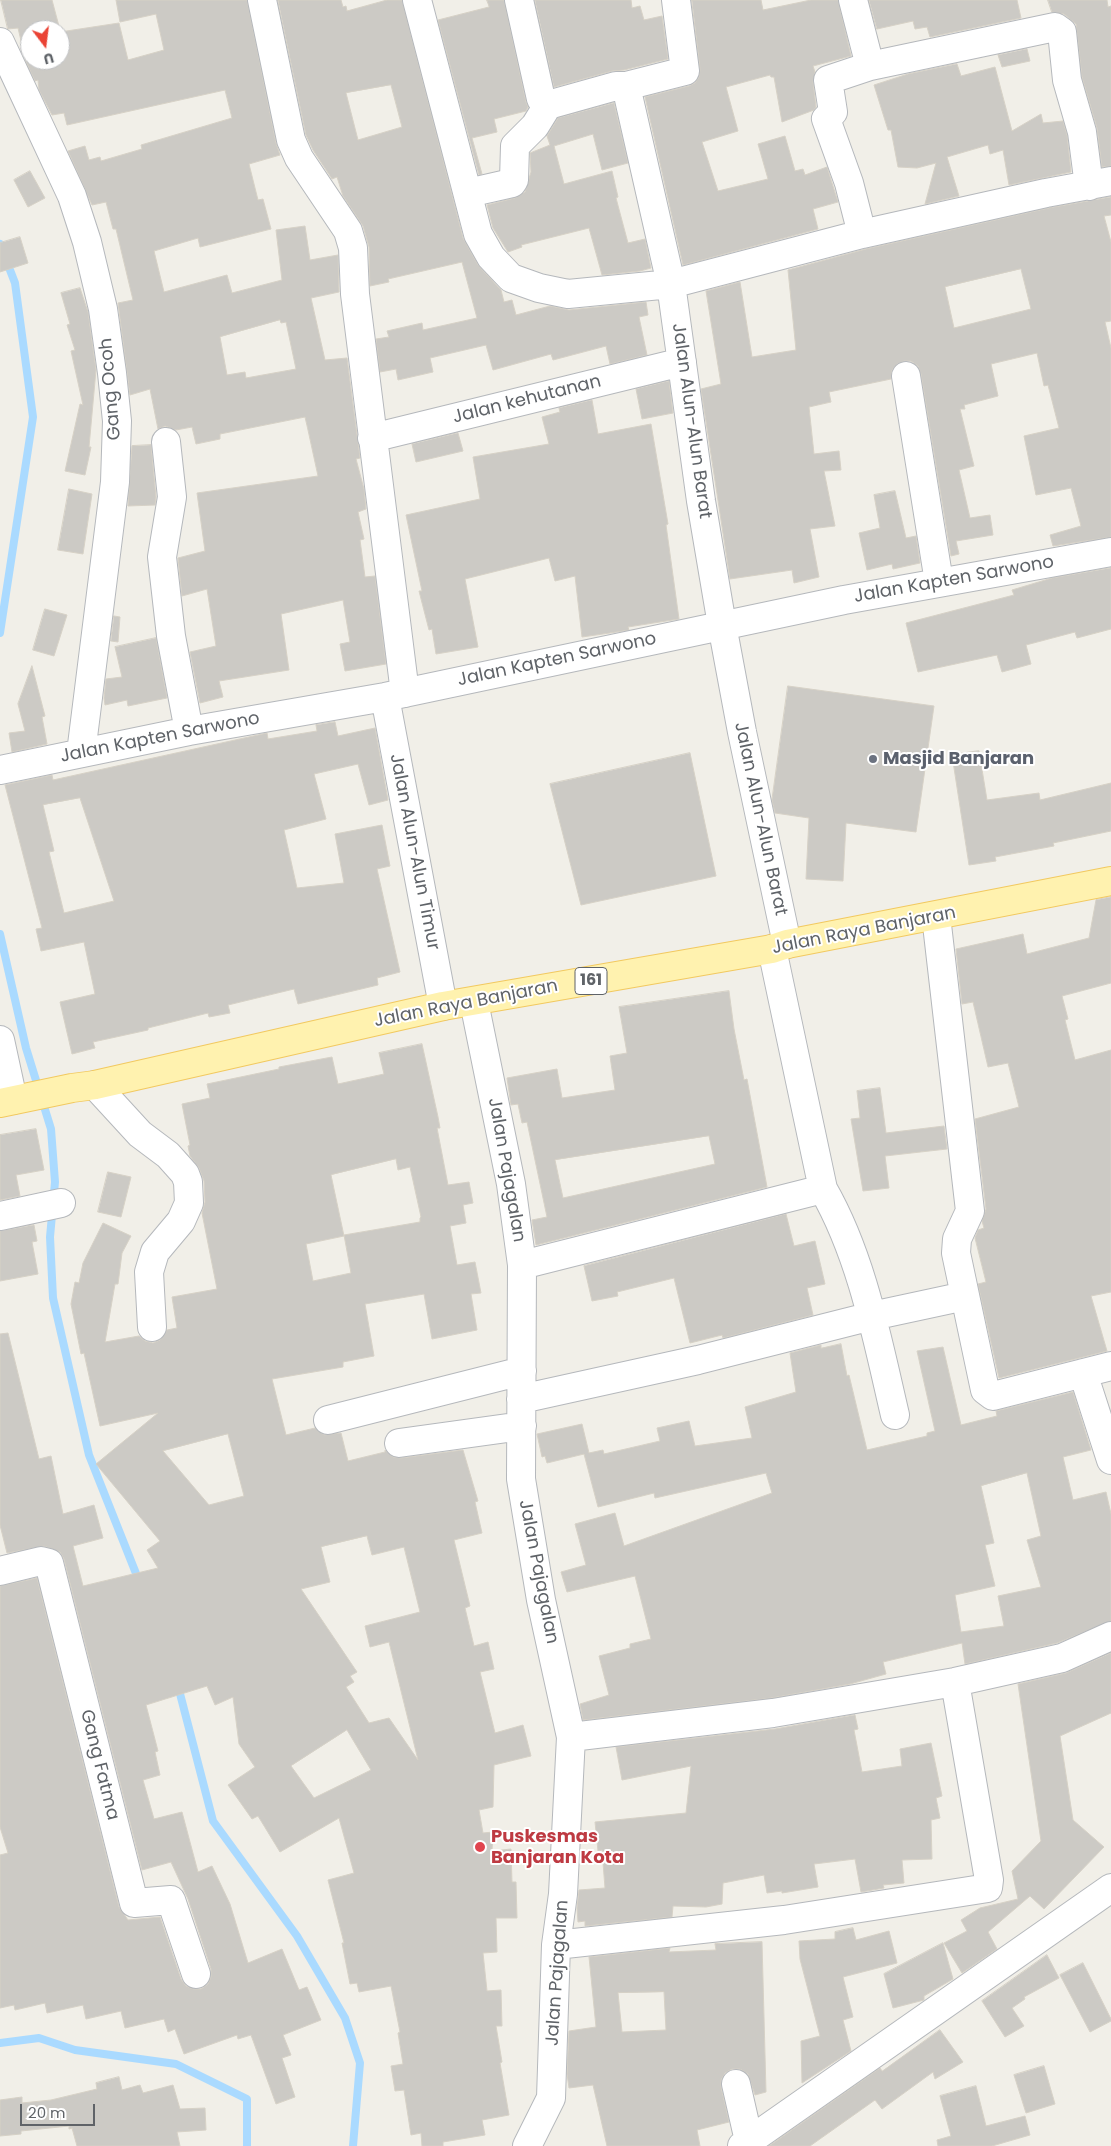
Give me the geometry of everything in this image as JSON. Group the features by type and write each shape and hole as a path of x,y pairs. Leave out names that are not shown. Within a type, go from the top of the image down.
{"main road":[{"name":"Jalan Raya Banjaran","path":"13,1100 83,1087 443,1006 474,1002 779,946 1111,882"}],"street":[{"path":"262,0 291,140 299,158 348,231 353,248 355,294 378,488 395,695"},
{"path":"417,0 478,234 491,257 511,278 539,288 568,294 671,284 862,234 1046,193 1100,183 1082,132 1068,80 1062,32 1060,29 1055,27 870,66 831,78 828,82 834,112 826,120 849,183 862,234"},
{"path":"519,0 541,99 548,105"},
{"path":"468,193 512,183 514,180 515,146 535,126 548,105 616,86 626,86 686,71 676,0"},
{"path":"853,0 870,66"},
{"name":"Gang Ocoh","path":"0,42 72,196 87,242 101,300 112,373 117,421 115,482 81,754"},
{"name":"Jalan Alun-Alun Barat","path":"626,86 671,284 701,501 823,1188 840,1218 872,1316 895,1414"},
{"name":"Jalan kehutanan","path":"372,438 682,362"},
{"path":"906,376 939,582"},
{"path":"166,442 172,497 162,558 171,636 189,730"},
{"name":"Jalan Kapten Sarwono","path":"1,769 81,754 189,730 395,695 722,625 939,582 1111,552"},
{"name":"Jalan Alun-Alun Timur","path":"395,695 443,1006"},
{"path":"936,916 970,1211 960,1231 956,1246 985,1390 993,1396 1111,1366"},
{"name":"Jalan Pajagalan","path":"474,1002 511,1184 522,1264 521,1480 541,1600 571,1737 563,1894 556,1945 551,2098 529,2142"},
{"path":"0,1040 13,1100"},
{"path":"83,1087 140,1134 168,1154 188,1182 189,1203 181,1221 155,1252 149,1272 152,1327"},
{"path":"522,1264 823,1188"},
{"path":"0,1216 61,1203"},
{"path":"521,1399 698,1360 872,1316 965,1296"},
{"path":"328,1420 522,1371"},
{"path":"1083,1373 1111,1460"},
{"path":"399,1443 522,1426"},
{"name":"Gang Fatma","path":"0,1571 41,1561 49,1563 134,1903 171,1900 196,1974"},
{"path":"571,1737 773,1713 955,1682 1062,1658 1111,1636"},
{"path":"556,1945 784,1920 988,1888 990,1880 955,1682"},
{"path":"736,2084 746,2144 1111,1888"}],"building":[{"path":"1,0 52,0 57,20 20,20 20,36 18,28 8,29"},
{"path":"116,0 247,0 280,155 249,164 258,200 263,199 271,229 200,247 198,238 154,251 164,292 227,275 232,293 282,280 276,230 305,226 310,260 338,255 339,292 311,298 325,360 347,358 360,458 356,459 364,489 366,509 358,512 364,539 360,540 365,577 375,576 386,664 345,671 340,644 350,642 343,600 281,614 289,670 219,681 223,697 200,703 190,652 216,646 207,589 182,596 178,558 205,551 197,493 318,476 305,417 220,434 220,439 196,444 192,427 176,430 165,426 158,429 150,389 130,395 118,303 133,300 116,229 113,229 106,202 92,205 68,151 85,146 89,160 100,157 101,161 142,149 141,145 232,118 225,90 67,125 64,113 52,115 39,90 38,80 35,81 30,70 70,70 70,30 119,23 128,60 164,50 156,14 120,22","holes":["280,320 281,323 286,322 296,369 246,378 245,372 227,375 220,337"]},
{"path":"278,0 341,0 343,7 346,6 347,11 387,0 402,0 463,238 478,265 501,290 504,302 512,300 516,315 550,306 569,310 646,302 648,315 639,317 647,355 610,364 606,346 553,360 551,354 493,370 486,345 430,358 433,372 398,380 396,369 380,372 376,339 389,337 387,331 422,323 423,330 477,318 462,262 388,279 389,282 370,286 369,247 363,226 343,196 337,177 332,179 313,150 306,135","holes":["391,85 402,127 358,140 346,93"]},
{"path":"487,0 504,0 528,107 526,111 494,119 497,132 472,138 482,174 479,175 438,20 489,7"},
{"path":"535,0 631,0 632,8 640,6 644,20 662,16 668,59 624,70 612,71 554,87"},
{"path":"692,0 761,0 763,10 811,0 838,0 851,56 813,66 815,72 813,82 816,107 814,110 782,122 774,77 770,75 726,87 738,131 702,142 718,191 768,179 758,144 785,136 795,171 803,169 805,175 827,167 838,202 813,209 818,229 683,265 645,97 689,86 695,83 699,77 700,69"},
{"path":"869,0 1017,0 1021,18 930,37 927,27 915,29 913,21 877,29"},
{"path":"1048,0 1107,0 1108,7 1111,6 1111,166 1102,167 1097,128 1082,77 1076,24 1064,14 1052,12"},
{"path":"1027,49 1030,61 1002,67 998,55"},
{"path":"957,64 961,76 995,67 1012,131 1041,114 1043,123 1063,121 1067,135 1071,172 1009,185 1003,150 990,154 988,145 947,157 959,196 925,204 936,163 917,168 898,167 891,130 888,130 874,85 908,74"},
{"path":"614,103 628,163 602,170 593,134 554,146 564,184 612,171 618,197 616,198 628,243 645,239 651,268 602,275 589,228 521,245 522,247 508,252 493,228 487,205 515,198 525,192 531,172 530,153 550,145 547,136 558,118"},
{"path":"30,171 45,198 28,207 14,180"},
{"path":"1111,197 1111,215 1104,216 1111,242 1111,321 1105,322 1111,348 1111,537 1053,546 1050,535 1081,526 1071,488 1036,495 1024,436 1059,428 1048,385 1044,386 1037,353 991,364 998,396 964,405 965,409 960,409 974,466 959,470 970,518 990,515 993,535 956,541 959,554 951,556 921,374 918,366 911,361 904,361 897,364 892,370 891,379 829,392 831,402 809,407 814,454 839,451 841,470 824,471 835,526 810,529 819,577 794,583 792,570 730,579 701,389 721,384 706,291 740,282 752,357 796,350 788,270 866,249 1049,208","holes":["1021,269 1031,309 954,328 945,287"]},
{"path":"20,237 28,263 0,272 0,243"},
{"path":"80,288 88,312 96,370 89,447 91,447 85,475 65,471 80,404 83,405 71,351 75,350 67,325 70,324 61,293"},
{"path":"669,381 673,413 642,419 636,389"},
{"path":"592,400 598,434 651,424 668,524 666,525 679,619 628,627 629,630 582,637 575,576 555,581 549,558 465,579 478,647 436,654 432,629 429,630 419,591 422,591 406,515 480,499 473,457 549,444 542,417 560,412 559,408"},
{"path":"458,433 463,451 416,462 412,444"},
{"path":"151,445 156,497 155,505 128,506 132,446"},
{"path":"69,489 92,494 83,554 58,550"},
{"path":"895,491 906,538 916,536 920,563 893,569 892,564 867,570 859,533 880,528 874,495"},
{"path":"1111,568 1111,629 1077,638 1075,632 1026,645 1031,664 1002,672 997,655 918,672 906,623 1014,595 1012,590 1052,578"},
{"path":"45,609 67,615 54,656 33,650"},
{"path":"114,616 120,617 118,642 111,641"},
{"path":"156,638 167,698 128,706 127,700 105,705 106,679 122,677 115,647"},
{"path":"32,666 45,716 42,717 47,744 12,752 9,733 25,731 18,704"},
{"path":"788,686 934,706 916,832 846,823 843,881 806,879 809,818 775,813 772,800"},
{"path":"335,722 338,736 375,728 388,800 369,805 358,764 314,774 326,819 284,830 297,888 344,883 335,834 382,825 390,866 377,869 400,972 377,978 378,985 298,1004 294,989 228,1005 230,1013 209,1017 208,1013 148,1028 148,1030 93,1042 95,1048 72,1054 60,1002 95,994 84,942 41,951 36,929 42,928 5,785 52,775 53,780 267,733 268,739 317,731 316,725","holes":["80,798 114,901 64,913 49,852 54,851 43,805"]},
{"path":"979,751 987,800 1039,793 1040,800 1111,783 1111,831 1053,843 1054,846 995,857 996,861 969,865 952,755"},
{"path":"690,753 716,876 581,905 550,784"},
{"path":"1111,897 1111,983 1062,996 1068,1019 1065,1020 1075,1060 1111,1050 1111,1292 1091,1296 1107,1351 999,1378 978,1284 986,1282 975,1238 978,1230 984,1228 982,1221 986,1209 975,1119 1019,1107 1008,1063 988,1067 973,1002 962,1004 956,949 1023,934 1027,954 1089,938 1096,900"},
{"path":"729,991 734,1029 744,1080 747,1079 767,1187 536,1245 532,1220 547,1217 527,1122 522,1123 518,1104 511,1105 507,1078 557,1069 562,1098 615,1090 610,1056 627,1053 619,1007","holes":["709,1136 715,1164 563,1198 555,1160"]},
{"path":"422,1044 438,1117 440,1128 437,1128 448,1185 469,1182 473,1203 463,1205 466,1223 450,1226 457,1265 475,1262 481,1293 471,1294 477,1330 432,1339 424,1294 365,1304 374,1356 343,1362 343,1367 272,1379 286,1435 315,1428 324,1435 341,1433 348,1461 385,1452 385,1450 393,1457 401,1458 463,1450 478,1501 475,1502 482,1533 454,1540 470,1606 465,1608 474,1646 488,1642 494,1669 480,1672 495,1733 523,1725 531,1756 494,1765 493,1807 479,1810 483,1833 493,1832 492,1851 511,1849 512,1882 516,1882 517,1918 496,1918 497,1952 483,1953 487,1991 501,1990 502,2026 496,2026 509,2115 482,2120 485,2135 443,2142 443,2146 422,2146 421,2133 411,2135 404,2090 395,2091 391,2066 403,2064 398,2033 400,2032 391,1986 359,1992 357,1983 350,1984 342,1943 344,1943 328,1880 354,1873 339,1818 280,1852 258,1816 252,1819 228,1785 255,1767 239,1744 233,1697 215,1705 207,1686 146,1705 158,1751 155,1752 160,1775 143,1780 154,1819 182,1812 198,1872 212,1866 230,1904 248,1963 282,1949 299,1990 307,1987 321,2020 283,2035 291,2055 282,2058 295,2097 276,2104 251,2035 238,2039 237,2035 184,2054 175,2029 168,2032 164,2019 125,2028 121,2011 86,2019 83,2005 47,2013 45,2003 15,2010 14,2005 0,2008 0,1855 8,1853 0,1827 0,1586 37,1578 119,1907 128,1920 160,1917 181,1979 186,1986 193,1989 201,1989 208,1984 211,1977 211,1969 188,1899 171,1862 142,1870 64,1559 60,1552 44,1546 7,1553 0,1525 0,1334 8,1333 39,1459 51,1456 63,1514 94,1505 103,1538 73,1546 83,1586 158,1568 147,1550 160,1541 96,1464 158,1413 100,1426 84,1353 81,1354 71,1304 75,1282 79,1283 83,1263 103,1223 131,1236 122,1253 118,1284 115,1284 105,1342 139,1336 145,1341 153,1343 160,1340 167,1330 177,1328 172,1297 217,1289 202,1213 205,1202 204,1181 199,1168 190,1156 188,1146 190,1145 182,1104 210,1098 207,1084 332,1057 338,1084 384,1074 379,1053","holes":["396,1159 398,1170 410,1167 421,1217 420,1222 344,1235 351,1273 313,1281 306,1244 344,1236 331,1175","228,1434 244,1496 209,1505 163,1451","367,1536 372,1555 404,1547 420,1612 365,1626 370,1647 389,1642 418,1760 389,1718 369,1723 346,1687 354,1682 350,1676 357,1672 301,1589 330,1582 321,1547","347,1730 371,1770 314,1798 291,1766"]},
{"path":"880,1088 886,1133 944,1126 947,1149 885,1156 889,1188 863,1191 851,1119 860,1118 857,1091"},
{"path":"36,1129 44,1170 16,1175 20,1196 0,1200 0,1135"},
{"path":"108,1172 131,1177 121,1217 98,1212"},
{"path":"786,1214 794,1246 815,1241 825,1284 807,1288 813,1315 723,1338 722,1335 690,1343 674,1278 617,1292 618,1296 592,1301 584,1266"},
{"path":"34,1225 37,1241 32,1242 38,1274 0,1281 0,1231"},
{"path":"841,1344 847,1376 849,1375 867,1450 927,1436 927,1433 935,1431 917,1351 943,1347 961,1425 997,1416 996,1411 1073,1392 1091,1450 1063,1457 1073,1500 1106,1492 1111,1514 1111,1621 1057,1643 965,1664 962,1643 883,1662 886,1674 850,1684 771,1698 583,1720 580,1704 609,1695 599,1656 630,1648 630,1644 651,1639 635,1576 567,1592 561,1572 586,1565 575,1524 615,1513 624,1546 772,1493 766,1473 655,1498 654,1493 598,1507 584,1454 547,1463 545,1456 542,1457 537,1434 582,1424 589,1453 603,1450 604,1454 660,1441 657,1428 689,1421 695,1446 752,1438 745,1407 796,1392 790,1353 821,1345 821,1348","holes":["1027,1473 1041,1536 1027,1540 1041,1587 998,1596 1004,1626 961,1632 955,1595 995,1586 985,1545 994,1543 981,1486"]},
{"path":"1111,1653 1111,1713 1060,1736 1073,1820 1104,1847 1044,1909 1030,1896 988,1932 997,1949 962,1973 944,1943 967,1931 961,1920 980,1908 1018,1899 1012,1871 1041,1841 1018,1684 1066,1673"},
{"path":"855,1715 858,1729 854,1730 862,1772 902,1766 900,1749 931,1743 942,1796 936,1798 940,1818 931,1820 932,1859 902,1860 904,1883 883,1885 884,1888 861,1892 855,1859 814,1864 818,1887 782,1893 782,1891 767,1893 764,1875 723,1883 722,1904 706,1907 673,1906 672,1917 585,1926 585,1921 578,1922 579,1890 605,1888 602,1850 598,1851 595,1822 686,1813 691,1766 622,1780 616,1747 775,1729"},
{"path":"853,1928 856,1940 889,1931 897,1963 843,1977 853,2017 843,2020 851,2051 802,2083 801,2041 820,2036 800,1959 799,1941 835,1939 835,1932"},
{"path":"762,1942 766,2092 755,2095 748,2074 740,2069 732,2069 725,2073 721,2080 729,2122 697,2130 700,2146 607,2146 593,2085 569,2088 567,2074 569,2031 596,2027 589,1957 670,1948 669,1952 716,1950 715,1944","holes":["664,1992 666,2030 622,2032 618,1993"]},
{"path":"943,1943 953,1979 924,1996 924,2000 893,2008 884,1974"},
{"path":"1047,1955 1059,1978 1024,1997 1025,1999 1012,2008 1024,2026 1005,2037 982,2001"},
{"path":"1083,1963 1111,2019 1111,2021 1090,2032 1060,1975"},
{"path":"940,2030 963,2062 935,2079 933,2072 882,2109 875,2100 810,2146 769,2146 880,2068 882,2071"},
{"path":"1044,2066 1055,2104 1026,2113 1014,2075"},
{"path":"119,2077 122,2090 140,2085 143,2093 173,2085 180,2109 205,2108 206,2130 177,2132 180,2146 77,2146 72,2128 69,2129 69,2126 21,2131 21,2134 0,2136 0,2100 22,2097 22,2103 51,2100 97,2089 96,2083"},
{"path":"976,2086 986,2126 1025,2116 1030,2135 992,2146 938,2146 937,2140 951,2136 940,2096"}],"waterway":[{"path":"0,244 15,283 33,417 0,633"},
{"path":"0,934 26,1048 51,1129 55,1182 50,1237 53,1298 89,1455 139,1581"},
{"path":"178,1686 213,1821 297,1936 345,2018 360,2063 353,2146"},
{"path":"0,2043 39,2038 75,2050 176,2064 247,2099 247,2146"}],"place":[{"name":"Masjid Banjaran","path":"873,759"},
{"name":"Puskesmas Banjaran Kota","path":"480,1847"}]}
